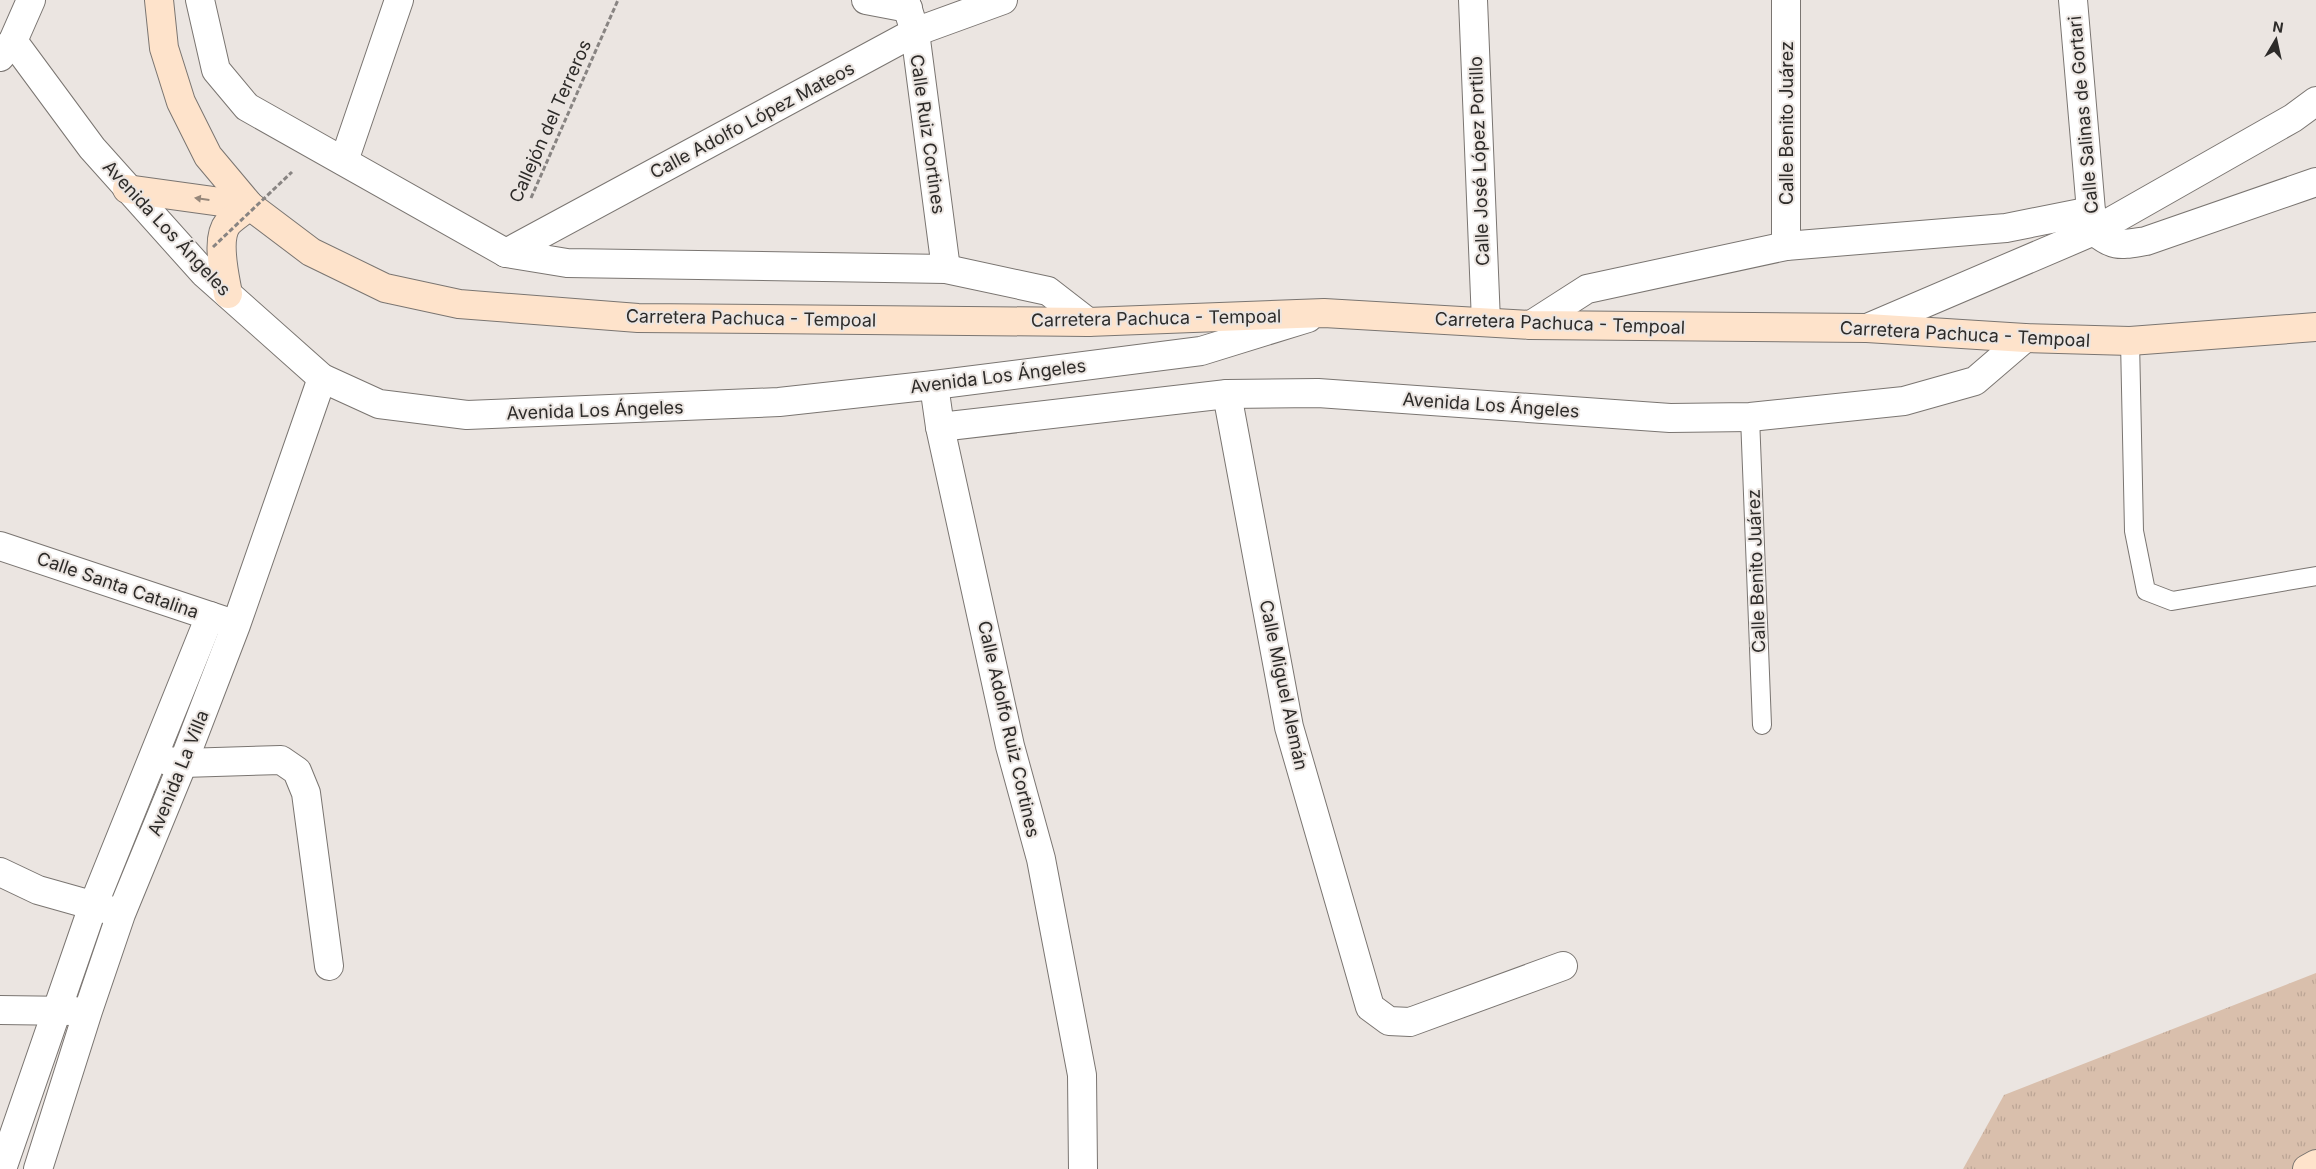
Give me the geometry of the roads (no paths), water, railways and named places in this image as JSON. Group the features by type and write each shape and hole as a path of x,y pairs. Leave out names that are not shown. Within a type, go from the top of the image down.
{"main road":[{"name":"Carretera Pachuca - Tempoal","path":"159,0 164,48 181,102 208,156 250,206 311,252 385,288 459,304 638,318 1088,322 1324,313 1531,325 1867,328 2025,338 2130,342 2316,327"},
{"path":"127,189 250,206"},
{"path":"228,294 222,255 224,234 228,224 250,206"},
{"path":"2307,1169 2316,1164"}],"street":[{"path":"6,49 31,0"},
{"path":"200,0 216,70 247,107 506,253 568,263 946,269 1048,291 1088,322"},
{"path":"344,161 399,0"},
{"path":"866,0 909,13"},
{"name":"Calle Adolfo López Mateos","path":"506,253 909,13 1003,0"},
{"name":"Calle José López Portillo","path":"1473,0 1486,322"},
{"name":"Calle Benito Juárez","path":"1786,0 1786,246"},
{"name":"Calle Salinas de Gortari","path":"2073,0 2093,221"},
{"name":"Calle Ruiz Cortines","path":"909,13 946,269"},
{"name":"Avenida Los Ángeles","path":"6,49 127,189 204,272 322,378 379,404 467,415 779,402 934,385 1200,351 1324,313"},
{"path":"1867,328 2093,221 2293,118 2316,100"},
{"path":"1531,325 1587,288 1786,246 2093,221 2118,245 2146,241 2316,182"},
{"name":"Avenida Los Ángeles","path":"940,427 1227,394 1318,393 1670,418 1750,417 1904,401 1966,384 1975,381 2025,338"},
{"name":"Avenida La Villa","path":"38,1169 121,914 183,763 236,625 322,378"},
{"name":"Calle Adolfo Ruiz Cortines","path":"934,385 940,427 1010,746 1041,859 1082,1074 1083,1169"},
{"name":"Calle Miguel Alemán","path":"1227,394 1288,727 1370,1006 1389,1021 1410,1022 1563,966"},
{"name":"Calle Santa Catalina","path":"0,546 236,625"},
{"path":"2,1169 93,906 210,616"},
{"path":"153,759 183,763 281,760 297,771 306,793 329,966"},
{"path":"0,872 38,890 121,914"},
{"path":"0,1010 88,1011"}],"lane":[{"path":"2130,342 2134,531 2146,591 2172,601 2316,576"},
{"name":"Calle Benito Juárez","path":"1750,417 1762,725"}]}
